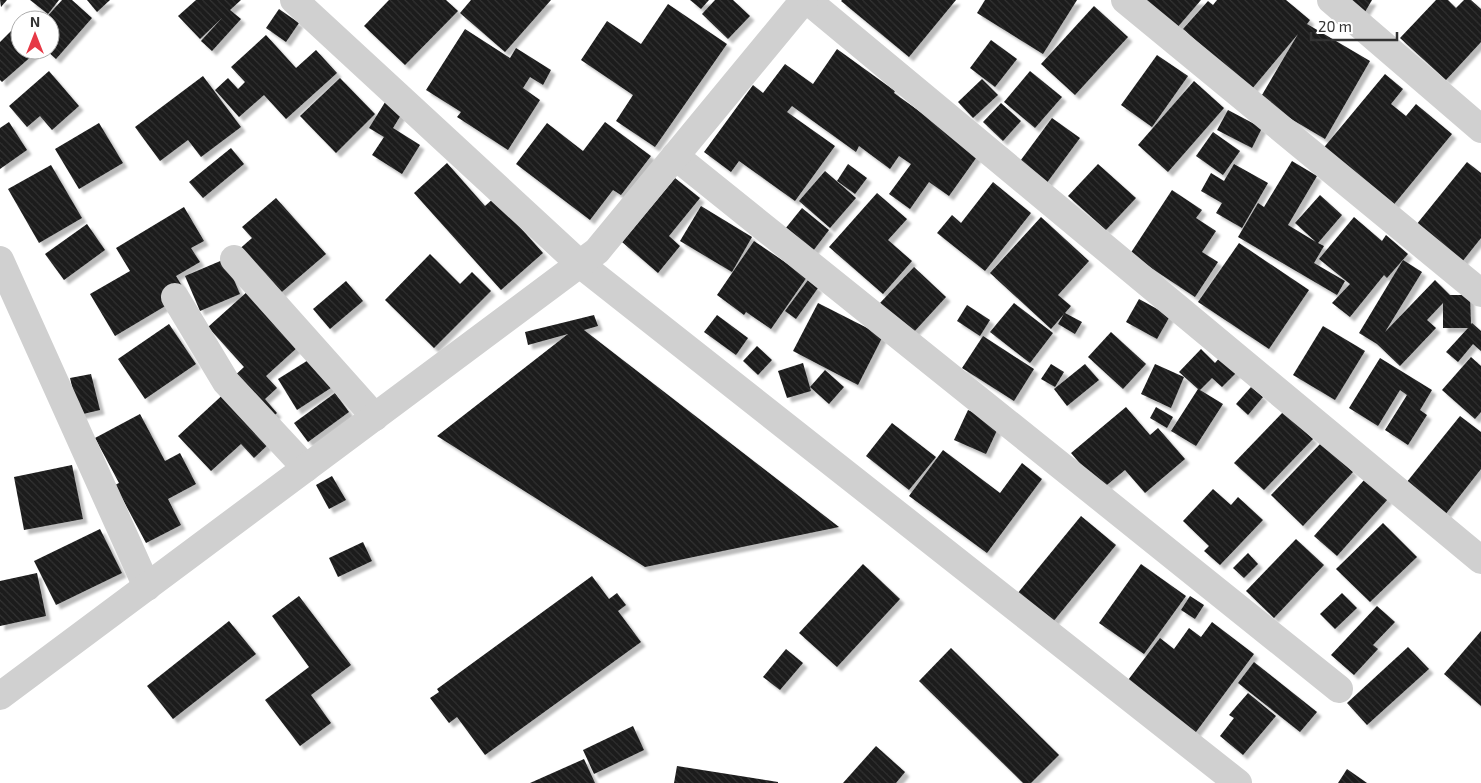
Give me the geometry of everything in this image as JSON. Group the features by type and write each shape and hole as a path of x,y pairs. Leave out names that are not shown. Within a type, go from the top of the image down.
{"street":[{"path":"294,0 580,264 1238,783"},
{"path":"0,696 597,251 806,0 1481,560"},
{"path":"1125,0 1481,293"},
{"path":"1331,0 1481,129"},
{"path":"675,156 1339,689"},
{"path":"234,259 375,417"},
{"path":"0,260 7,293 147,587"},
{"path":"175,297 226,382 306,468"}],"building":[{"path":"0,0 7,0 1,7"},
{"path":"30,0 59,0 51,10 43,10"},
{"path":"62,0 72,0 92,18 60,54 60,10 53,10"},
{"path":"87,0 110,0 97,12"},
{"path":"196,0 241,0 230,10 241,19 212,51 201,41 222,18 200,39 178,16"},
{"path":"389,0 446,0 458,11 405,65 364,26"},
{"path":"471,0 551,0 505,52 460,13"},
{"path":"690,0 709,0 701,9"},
{"path":"715,0 733,0 750,16 728,39 702,14"},
{"path":"842,0 956,0 909,57"},
{"path":"985,0 1077,0 1043,54 977,13"},
{"path":"1141,0 1201,0 1176,29"},
{"path":"1217,0 1286,0 1310,20 1307,24 1370,61 1325,139 1259,100 1298,34 1251,90 1183,29 1208,1 1213,5"},
{"path":"1344,0 1372,0 1365,12"},
{"path":"1436,0 1448,0 1456,8 1464,0 1471,0 1481,9 1481,42 1446,80 1400,38"},
{"path":"668,4 727,44 655,147 616,121 633,95 581,60 607,21 641,44"},
{"path":"1094,6 1128,37 1075,95 1041,64"},
{"path":"279,9 299,23 286,42 266,28"},
{"path":"465,29 510,58 516,48 551,70 543,85 530,77 523,88 540,100 508,150 457,117 461,112 426,90"},
{"path":"10,32 10,60 27,60 2,82 0,80 0,42"},
{"path":"266,35 296,68 316,50 337,73 286,119 264,95 239,117 215,90 228,78 238,89 245,82 231,67"},
{"path":"991,40 1017,59 995,87 970,68"},
{"path":"837,49 979,154 949,196 929,182 910,209 889,194 911,164 899,156 890,169 859,146 856,152 792,106 787,112 835,146 795,201 739,161 731,172 704,152 753,85 763,93 785,64 813,84"},
{"path":"1157,55 1188,76 1152,127 1121,105"},
{"path":"49,71 79,106 52,130 40,116 27,127 9,106"},
{"path":"1030,71 1062,97 1035,128 1004,102"},
{"path":"1385,74 1403,89 1391,104 1406,116 1416,104 1452,134 1391,208 1321,151"},
{"path":"203,76 241,127 201,157 188,140 160,161 135,127"},
{"path":"340,78 375,114 336,153 300,116"},
{"path":"982,79 998,95 973,118 958,102"},
{"path":"1194,81 1224,108 1168,172 1138,145"},
{"path":"387,99 404,110 393,128 420,145 402,174 372,155 384,137 369,128"},
{"path":"1001,103 1021,121 1003,141 983,122"},
{"path":"1228,110 1262,128 1252,148 1217,130"},
{"path":"1052,118 1080,138 1043,188 1015,168"},
{"path":"9,122 27,150 0,169 0,128"},
{"path":"605,122 651,156 621,195 613,190 590,220 516,164 547,123 583,151"},
{"path":"99,123 123,163 79,189 55,149"},
{"path":"1213,132 1240,151 1223,175 1196,156"},
{"path":"231,148 244,164 203,198 189,182"},
{"path":"1292,161 1317,176 1288,225 1316,242 1295,223 1320,195 1342,215 1318,243 1324,246 1314,263 1345,281 1337,295 1238,237 1258,203 1264,207"},
{"path":"1467,162 1481,173 1481,238 1458,267 1412,230"},
{"path":"447,163 485,206 494,198 543,253 501,290 414,193"},
{"path":"848,164 867,178 855,194 837,181"},
{"path":"1098,164 1136,198 1106,230 1068,196"},
{"path":"1234,164 1268,183 1242,228 1216,213 1222,203 1201,191 1211,173 1224,181"},
{"path":"51,165 82,218 39,243 8,189"},
{"path":"825,171 856,198 830,228 799,201"},
{"path":"675,178 700,198 669,236 680,246 658,273 622,242"},
{"path":"993,182 1031,213 985,271 937,233 952,215 961,223"},
{"path":"1172,190 1202,210 1196,218 1216,231 1202,252 1218,262 1195,297 1130,254"},
{"path":"877,193 907,219 888,240 912,261 883,294 829,247"},
{"path":"276,198 326,254 276,297 236,252 252,238 242,227"},
{"path":"701,206 752,237 732,272 680,241"},
{"path":"184,207 204,241 191,248 200,262 176,276 182,286 167,305 115,336 90,294 130,271 116,248"},
{"path":"802,208 829,230 813,251 785,229"},
{"path":"1041,217 1089,261 1058,295 1071,306 1065,313 1082,322 1075,334 1058,324 1064,314 1051,329 990,273"},
{"path":"1354,217 1382,241 1386,235 1408,254 1387,278 1384,275 1350,317 1332,303 1350,284 1319,259"},
{"path":"87,224 105,250 64,280 45,254"},
{"path":"754,241 807,277 771,329 746,312 744,315 717,295"},
{"path":"1239,243 1309,290 1269,349 1198,302"},
{"path":"430,254 460,284 472,272 491,291 434,348 385,300"},
{"path":"225,259 240,294 200,311 185,276"},
{"path":"1403,260 1422,272 1385,332 1435,280 1450,295 1470,295 1471,324 1481,331 1481,351 1473,344 1458,362 1446,352 1468,328 1443,328 1443,303 1427,320 1436,328 1400,366 1377,344 1359,333"},
{"path":"914,267 946,297 913,333 880,303"},
{"path":"808,280 818,288 796,319 785,311"},
{"path":"346,281 363,301 330,329 313,309"},
{"path":"248,291 299,346 266,376 277,388 265,399 277,413 268,421 230,380 244,367 208,327"},
{"path":"1139,299 1170,316 1157,339 1126,322"},
{"path":"818,303 883,336 858,385 793,351"},
{"path":"1014,303 1053,333 1030,363 990,332"},
{"path":"967,305 990,320 980,336 957,321"},
{"path":"594,315 598,326 584,330 839,527 645,567 437,436 568,334 528,345 525,332"},
{"path":"717,315 748,338 736,355 704,332"},
{"path":"169,324 196,364 145,399 118,359"},
{"path":"1323,326 1365,351 1335,400 1293,375"},
{"path":"1111,332 1146,364 1123,389 1088,357"},
{"path":"983,336 1034,369 1014,401 962,368"},
{"path":"757,346 772,360 758,375 743,361"},
{"path":"1201,349 1215,363 1221,356 1238,371 1222,387 1212,378 1200,390 1223,404 1196,446 1171,431 1198,389 1179,372"},
{"path":"318,354 337,384 297,410 278,379"},
{"path":"1471,357 1481,366 1481,412 1475,419 1442,390"},
{"path":"1380,358 1432,390 1420,410 1427,415 1408,445 1385,430 1407,395 1400,390 1378,426 1349,408"},
{"path":"803,363 811,391 787,398 778,371"},
{"path":"1051,364 1064,372 1055,387 1041,379"},
{"path":"1085,364 1099,380 1067,406 1054,389"},
{"path":"1155,364 1184,377 1171,408 1141,394"},
{"path":"825,370 844,387 829,404 810,387"},
{"path":"91,374 100,410 79,415 70,378"},
{"path":"1251,387 1263,397 1248,415 1236,404"},
{"path":"228,390 274,439 254,458 241,444 211,471 178,436"},
{"path":"335,393 349,412 308,442 294,423"},
{"path":"1126,407 1150,435 1158,428 1185,459 1145,493 1125,470 1102,489 1071,453"},
{"path":"1156,407 1173,417 1167,428 1150,418"},
{"path":"968,410 1000,424 986,454 954,440"},
{"path":"1284,411 1313,439 1264,490 1234,463"},
{"path":"140,414 165,461 180,453 196,484 168,499 181,525 146,543 115,485 119,483 95,438"},
{"path":"1460,416 1481,432 1481,469 1441,520 1402,488"},
{"path":"892,423 936,457 909,490 866,456"},
{"path":"1322,442 1353,472 1303,526 1271,495"},
{"path":"943,450 1000,493 1022,463 1042,479 987,553 909,496"},
{"path":"72,465 83,519 24,530 14,477"},
{"path":"332,476 346,500 329,509 316,485"},
{"path":"1365,479 1388,499 1337,556 1314,536"},
{"path":"1213,489 1231,505 1238,497 1263,520 1220,565 1204,551 1209,546 1183,521"},
{"path":"1081,516 1116,545 1052,623 1017,594"},
{"path":"1383,523 1417,557 1370,602 1336,569"},
{"path":"100,529 122,573 56,605 34,561"},
{"path":"1296,539 1324,565 1274,618 1246,591"},
{"path":"363,542 372,561 338,577 329,558"},
{"path":"1248,553 1258,564 1244,578 1233,568"},
{"path":"863,564 900,599 837,667 799,633"},
{"path":"1141,564 1186,596 1144,654 1099,623"},
{"path":"37,573 46,616 0,626 0,581"},
{"path":"592,576 609,599 617,593 626,605 618,611 641,642 485,755 457,717 449,723 430,698 439,692 437,689"},
{"path":"1342,593 1357,608 1335,629 1320,614"},
{"path":"299,596 351,665 311,695 331,723 300,746 265,700 309,667 272,616"},
{"path":"1190,596 1204,605 1195,619 1181,610"},
{"path":"1377,606 1395,622 1373,645 1378,649 1354,675 1331,655"},
{"path":"229,621 256,654 173,719 147,686"},
{"path":"1212,622 1254,654 1193,736 1125,684 1160,638 1174,649 1189,628 1201,637"},
{"path":"1481,631 1481,706 1444,674"},
{"path":"1408,647 1429,669 1367,725 1347,703"},
{"path":"951,648 1059,755 1031,783 1023,783 919,681"},
{"path":"786,649 803,663 780,690 763,677"},
{"path":"1254,662 1317,712 1300,732 1238,683"},
{"path":"1248,693 1276,716 1243,755 1220,736 1234,718 1229,715"},
{"path":"633,726 644,750 594,774 583,750"},
{"path":"876,746 905,772 896,783 843,783"},
{"path":"584,759 595,783 530,783"},
{"path":"677,766 778,782 778,783 674,783"},
{"path":"1347,769 1367,783 1338,783"}]}
